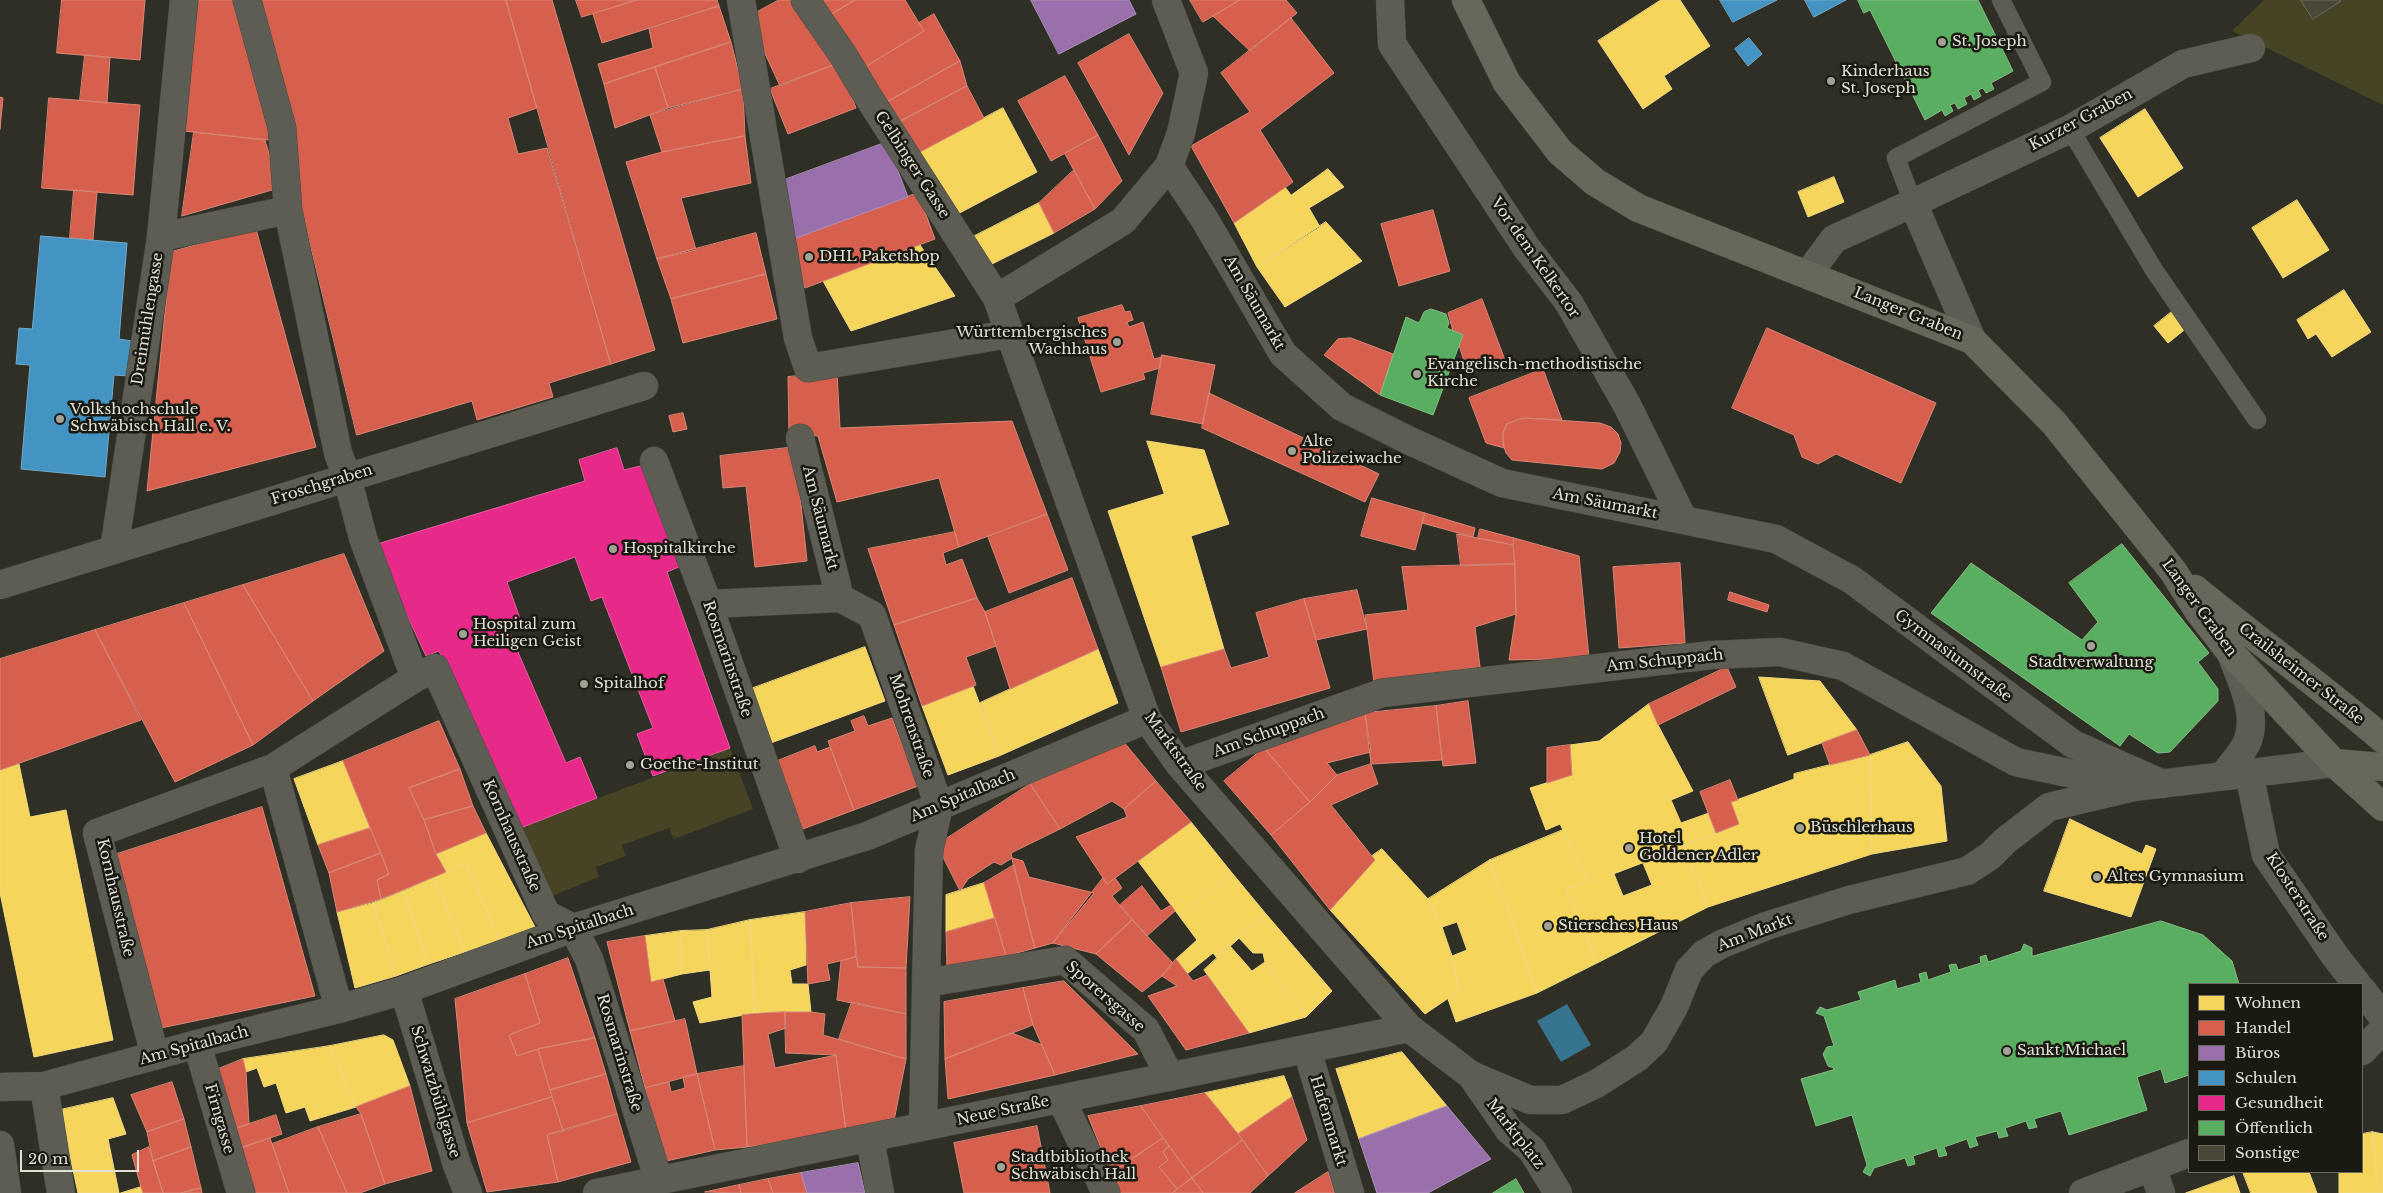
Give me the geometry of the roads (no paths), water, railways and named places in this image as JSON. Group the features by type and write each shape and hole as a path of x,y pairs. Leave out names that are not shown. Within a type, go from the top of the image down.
{"main road":[{"name":"Langer Graben","path":"1466,0 1507,83 1560,152 1595,182 1638,208 1972,340 2054,423 2173,571 2199,612 2231,653 2334,763"},
{"name":"Crailsheimer Straße","path":"2173,571 2269,649 2324,689 2383,739"},
{"path":"2334,763 2383,767"},
{"path":"2334,763 2383,807"}],"street":[{"name":"Dreimühlengasse","path":"114,550 161,237 184,0"},
{"path":"247,0 282,128 288,210 338,453 347,477 363,538 415,678"},
{"path":"741,0 759,96 798,338 808,368 880,358 1009,334"},
{"name":"Gelbinger Gasse","path":"805,0 843,55 997,298 1009,334"},
{"path":"997,298 1123,221 1168,166 1181,133 1194,73 1166,0"},
{"name":"Vor dem Kelkertor","path":"1390,0 1392,44 1526,247 1569,303 1626,405 1683,519"},
{"name":"Kurzer Graben","path":"1808,274 1834,239 2070,129 2183,64 2251,48"},
{"name":"Am Säumarkt","path":"1168,166 1205,220 1283,354 1342,406 1410,442 1502,483 1683,519"},
{"path":"1913,203 1972,340"},
{"name":"Dreimühlengasse","path":"161,237 288,210"},
{"name":"Marktstraße","path":"1009,334 1147,719 1180,765 1409,1028"},
{"name":"Froschgraben","path":"0,585 644,386"},
{"name":"Am Säumarkt","path":"800,438 840,598"},
{"name":"Rosmarinstraße","path":"654,461 708,604 798,859"},
{"name":"Gymnasiumstraße","path":"1683,519 1776,539 1852,580 2073,744 2162,784"},
{"path":"708,604 840,598"},
{"name":"Mohrenstraße","path":"840,598 872,615 939,806"},
{"name":"Am Schuppach","path":"1180,765 1382,693 1712,654 1780,652 1843,666 2016,762 2134,787"},
{"path":"2223,776 2248,740 2250,727 2246,694 2231,653"},
{"name":"Kornhausstraße","path":"155,1056 98,833 274,768 415,678 435,668 546,914 574,928"},
{"name":"Am Spitalbach","path":"0,1087 44,1086 197,1044 339,1009 404,990 574,928 867,836 1147,719"},
{"path":"2162,784 2334,763"},
{"path":"274,768 339,1009"},
{"name":"Klosterstraße","path":"2250,773 2266,855 2335,956 2356,983"},
{"name":"Am Markt","path":"1409,1028 1471,1075 1530,1100 1562,1100 1596,1084 1636,1058 1654,1042 1674,1007 1689,970 1704,954 1766,926 1849,900 1967,870 1990,856 2005,841 2050,807 2134,787 2162,784"},
{"path":"923,1126 929,850 939,806"},
{"name":"Rosmarinstraße","path":"574,928 590,959 659,1180"},
{"name":"Sporersgasse","path":"926,983 1065,960 1146,1030 1170,1077"},
{"name":"Schwatzbühlgasse","path":"404,990 457,1165 468,1193"},
{"path":"2363,991 2383,1017"},
{"name":"Neue Straße","path":"597,1193 1409,1028"},
{"path":"2363,1049 2383,1030"},
{"name":"Firngasse","path":"197,1044 241,1193"},
{"name":"Hafenmarkt","path":"1307,1050 1350,1193"},
{"name":"Marktplatz","path":"1471,1075 1509,1130 1532,1150 1558,1193"},
{"path":"44,1086 61,1193"},
{"path":"1060,1099 1106,1193"},
{"path":"870,1139 880,1193"},
{"path":"0,1145 8,1193"},
{"path":"2083,1193 2188,1153"},
{"path":"2152,1167 2161,1193"}],"lane":[{"path":"1913,203 1896,158 2042,82 2001,0"},
{"path":"2070,129 2154,270 2257,420"}],"water":[{"path":"1567,1004 1591,1045 1561,1062 1537,1021"}],"place":[{"name":"St. Joseph","path":"1942,42"},
{"name":"Kinderhaus St. Joseph","path":"1831,81"},
{"name":"DHL Paketshop","path":"809,257"},
{"name":"Württembergisches Wachhaus","path":"1117,342"},
{"name":"Evangelisch-methodistische Kirche","path":"1417,374"},
{"name":"Volkshochschule Schwäbisch Hall e. V.","path":"60,419"},
{"name":"Alte Polizeiwache","path":"1292,451"},
{"name":"Hospitalkirche","path":"613,549"},
{"name":"Hospital zum Heiligen Geist","path":"463,634"},
{"name":"Stadtverwaltung","path":"2091,646"},
{"name":"Spitalhof","path":"584,684"},
{"name":"Goethe-Institut","path":"630,765"},
{"name":"Büschlerhaus","path":"1800,828"},
{"name":"Hotel Goldener Adler","path":"1629,848"},
{"name":"Altes Gymnasium","path":"2097,877"},
{"name":"Stiersches Haus","path":"1548,926"},
{"name":"Sankt Michael","path":"2007,1051"},
{"name":"Stadtbibliothek Schwäbisch Hall","path":"1001,1167"}]}
